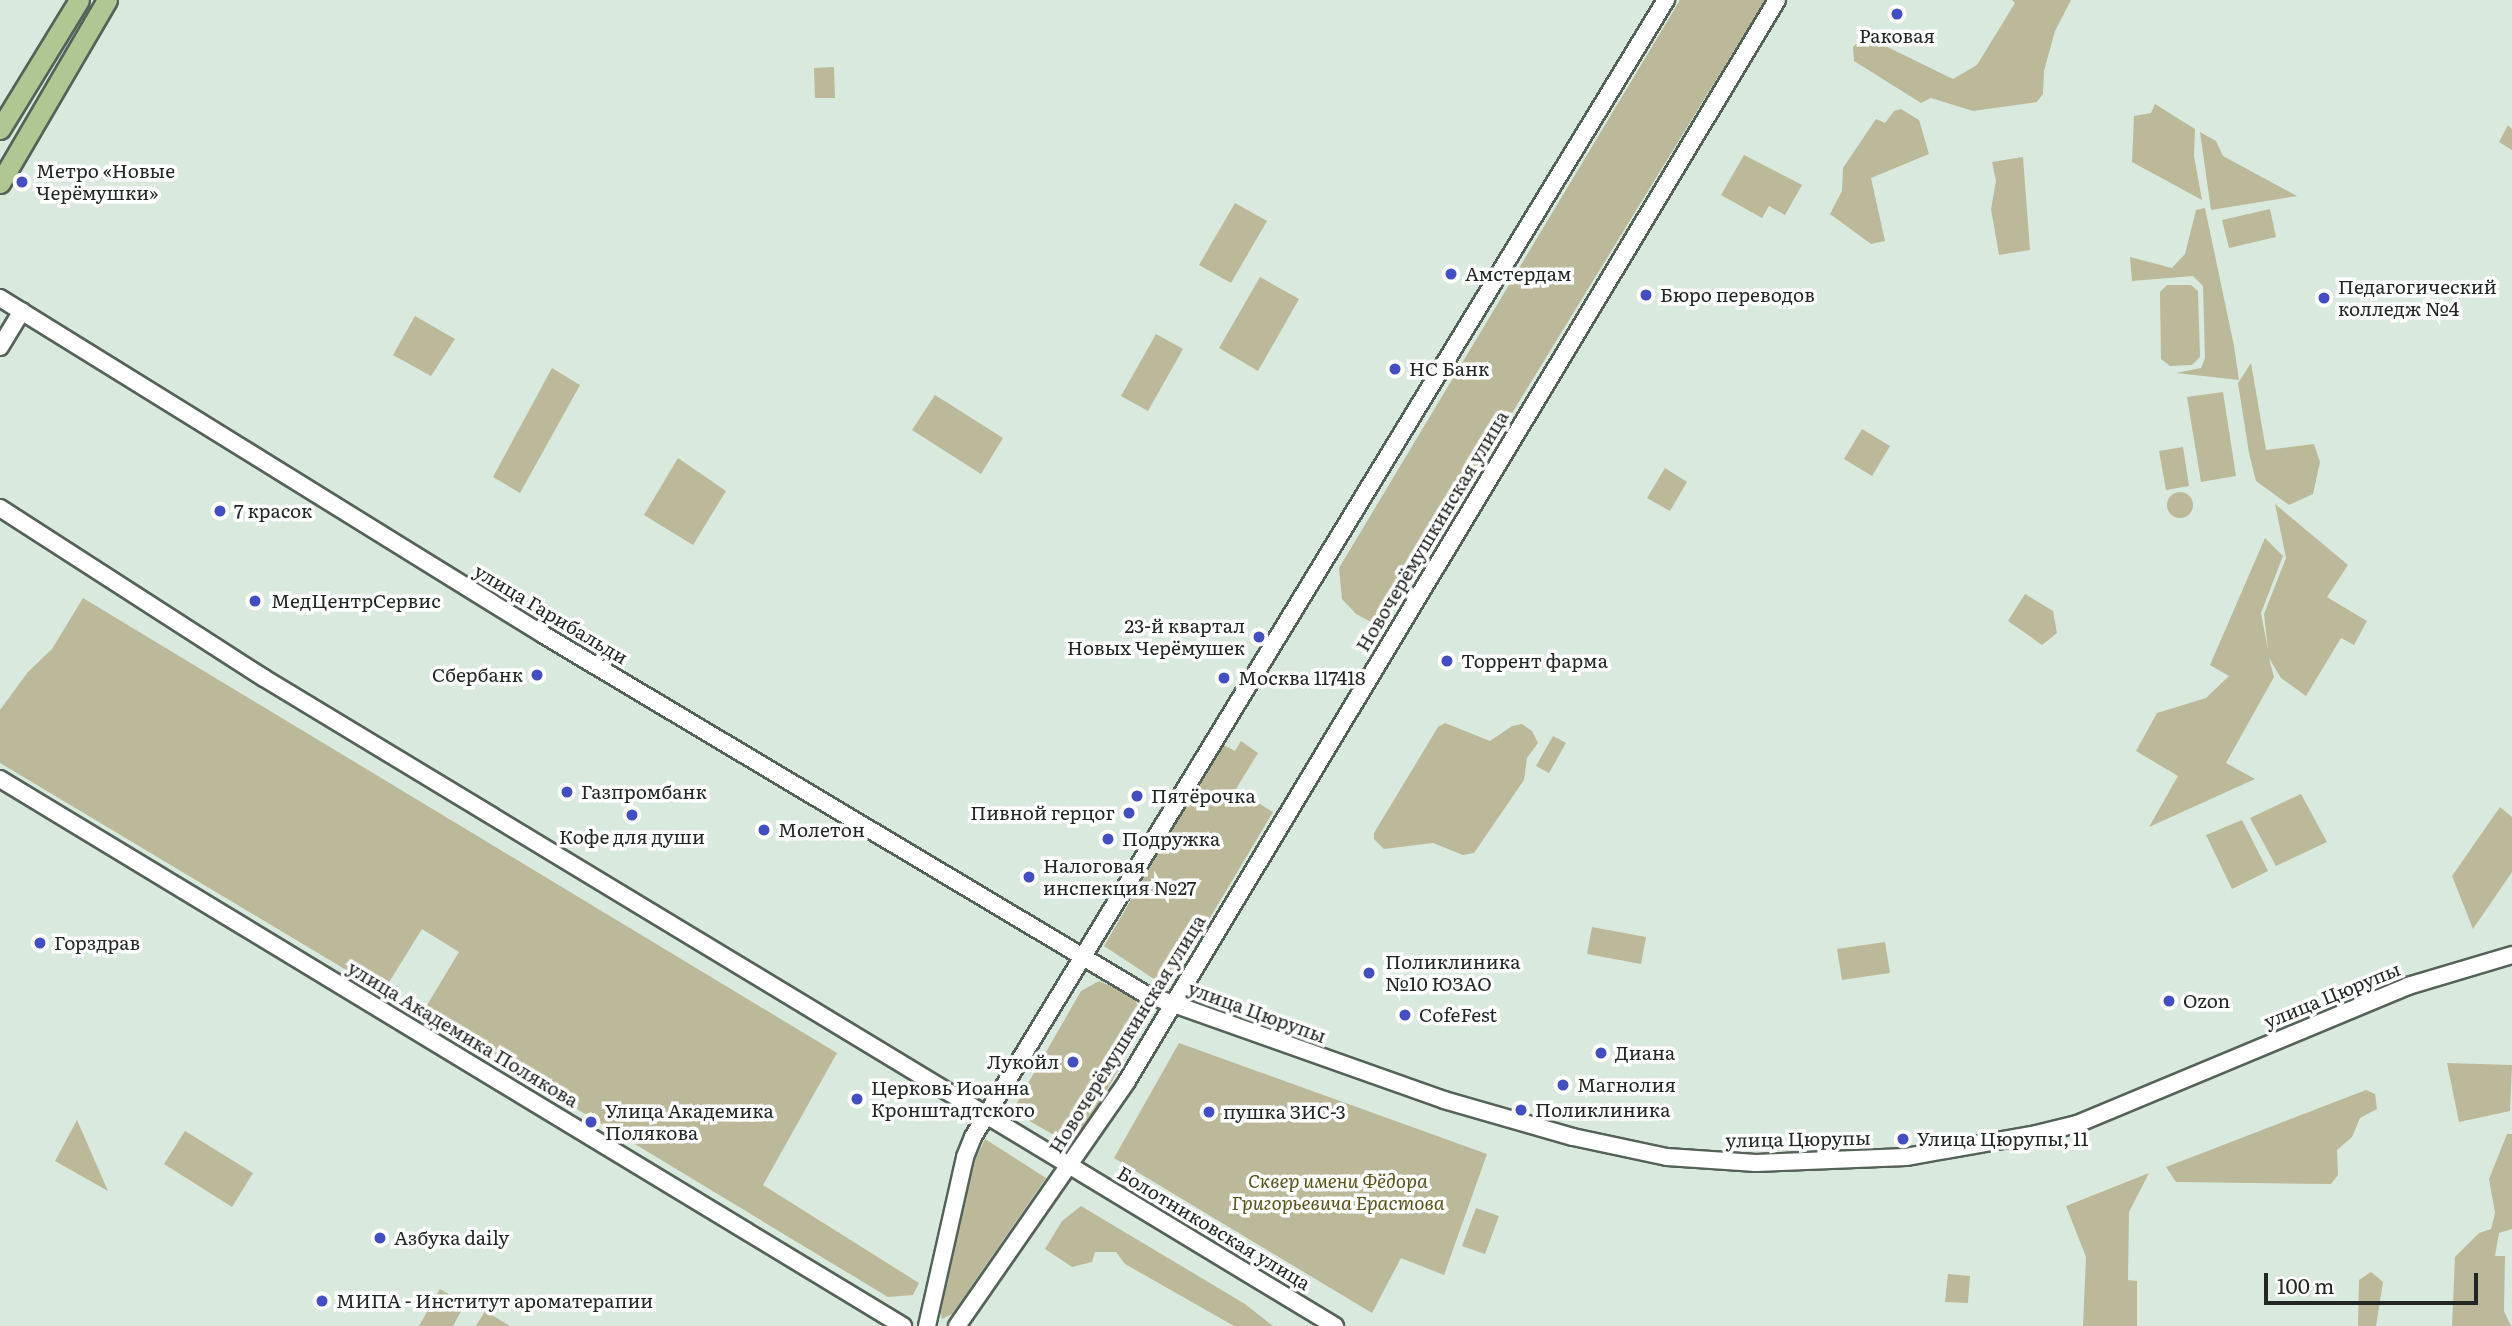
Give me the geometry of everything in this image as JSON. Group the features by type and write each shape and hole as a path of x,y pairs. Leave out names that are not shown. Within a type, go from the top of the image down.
{"main road":[{"path":"0,129 79,0"},
{"path":"0,183 107,0"}],"street":[{"path":"927,1326 965,1157 1666,0"},
{"name":"Новочерёмушкинская улица","path":"957,1326 1128,1081 1171,1004 1777,0"},
{"name":"улица Гарибальди","path":"0,298 544,635 1083,961"},
{"path":"0,347 22,312"},
{"path":"0,508 264,678 1071,1166"},
{"name":"улица Академика Полякова","path":"0,779 903,1326"},
{"name":"улица Цюрупы","path":"1083,961 1171,1004 1444,1100 1573,1137 1667,1157 1756,1163 1906,1157 2077,1124 2375,999 2448,971 2512,955"},
{"name":"Болотниковская улица","path":"1071,1166 1335,1326"}],"green space":[{"path":"1680,0 1765,0 1381,627 1356,614 1342,599 1339,568"},
{"path":"2012,0 2071,0 2055,31 2044,71 2043,94 2037,102 1973,111 1931,98 1921,103 1854,61 1853,47 1862,38 1871,39 1953,79 1977,65 2015,3"},
{"path":"834,67 835,98 815,98 814,68"},
{"path":"2155,104 2195,129 2194,156 2202,200 2132,162 2134,116 2151,113"},
{"path":"1901,109 1919,120 1929,154 1871,178 1885,241 1871,244 1830,214 1842,191 1843,168 1876,119 1885,123 1894,111"},
{"path":"2508,125 2512,129 2512,150 2499,142"},
{"path":"2200,132 2216,141 2223,156 2297,196 2211,210"},
{"path":"1744,155 1802,185 1785,215 1769,206 1762,218 1721,195"},
{"path":"2023,157 2030,250 1999,255 1991,209 1996,181 1992,162"},
{"path":"1235,203 1267,221 1231,283 1199,265"},
{"path":"2205,208 2239,380 2176,373 2201,368 2205,358 2203,286 2193,276 2132,281 2130,257 2172,268 2185,254 2196,210"},
{"path":"2270,209 2276,237 2229,248 2222,220"},
{"path":"1260,277 1299,299 1258,371 1219,348"},
{"path":"2167,285 2191,285 2198,291 2200,357 2192,365 2170,366 2161,359 2160,292"},
{"path":"415,316 455,339 431,376 393,355"},
{"path":"1156,334 1183,349 1148,411 1121,396"},
{"path":"2251,363 2266,450 2314,444 2320,462 2313,494 2289,505 2256,481 2238,383"},
{"path":"552,368 580,385 520,493 493,477"},
{"path":"2223,392 2236,476 2201,482 2187,397"},
{"path":"935,395 1003,438 981,474 912,430"},
{"path":"1862,429 1890,446 1872,476 1844,459"},
{"path":"2183,447 2189,486 2166,490 2159,451"},
{"path":"678,458 726,491 693,545 644,515"},
{"path":"1665,468 1687,482 1670,511 1647,498"},
{"path":"2180,492 2189,496 2193,505 2189,514 2180,518 2171,514 2167,505 2171,496"},
{"path":"2275,504 2348,565 2327,597 2367,621 2354,645 2341,638 2306,696 2281,678 2269,658 2274,677 2226,763 2255,779 2149,827 2178,776 2136,751 2157,713 2206,698 2229,676 2210,665 2265,538 2283,556 2261,613 2268,650 2264,614 2286,558"},
{"path":"2025,594 2053,611 2057,633 2042,645 2008,621"},
{"path":"83,598 837,1053 763,1185 919,1283 913,1295 888,1297 421,1015 459,952 422,929 383,992 0,763 0,710 28,672 52,649"},
{"path":"1445,723 1490,741 1512,726 1522,724 1532,731 1538,743 1527,758 1524,780 1474,853 1463,855 1433,843 1384,849 1374,839 1374,833 1438,727"},
{"path":"1553,736 1566,743 1549,773 1536,766"},
{"path":"1241,741 1258,753 1236,789 1273,812 1174,978 1154,979 1104,946 1222,744 1235,751"},
{"path":"2301,794 2327,842 2276,866 2250,818"},
{"path":"2500,807 2512,817 2512,872 2473,929 2452,876"},
{"path":"2242,820 2268,871 2232,889 2206,835"},
{"path":"1592,927 1646,937 1641,964 1587,954"},
{"path":"1885,942 1890,973 1842,980 1837,949"},
{"path":"1099,981 1132,995 1141,1011 1140,1031 1085,1129 1061,1139 1019,1115 1015,1106 1081,991"},
{"name":"Сквер имени Фёдора Григорьевича Ерастова","path":"1179,1043 1487,1154 1444,1275 1401,1258 1372,1313 1114,1158"},
{"path":"2447,1063 2512,1065 2510,1111 2459,1122"},
{"path":"2366,1090 2375,1094 2377,1109 2360,1118 2352,1137 2337,1150 2338,1175 2331,1184 2176,1182 2166,1167"},
{"path":"77,1120 108,1191 55,1161"},
{"path":"185,1131 253,1173 232,1207 164,1164"},
{"path":"2507,1134 2512,1134 2512,1229 2499,1233 2495,1256 2505,1256 2504,1311 2511,1326 2452,1326 2455,1257 2479,1233 2491,1229 2495,1213 2489,1179"},
{"path":"985,1139 1046,1178 952,1314 942,1319 939,1307 975,1160"},
{"path":"2149,1173 2129,1212 2128,1280 2137,1281 2137,1326 2083,1326 2086,1257 2066,1206"},
{"path":"1081,1206 1245,1304 1273,1326 1234,1326 1125,1264 1116,1252 1095,1252 1092,1262 1072,1267 1045,1249 1062,1221"},
{"path":"1476,1208 1499,1216 1485,1254 1462,1246"},
{"path":"2371,1272 2383,1282 2376,1326 2358,1326 2359,1280"},
{"path":"1948,1274 1970,1276 1968,1303 1945,1302"},
{"path":"440,1289 465,1304 453,1326 419,1326"},
{"path":"485,1311 510,1326 476,1326"}],"place":[{"name":"Раковая","path":"1897,14"},
{"name":"Метро «Новые Черёмушки»","path":"22,182"},
{"name":"Амстердам","path":"1451,274"},
{"name":"Бюро переводов","path":"1646,295"},
{"name":"Педагогический колледж №4","path":"2324,298"},
{"name":"НС Банк","path":"1395,369"},
{"name":"7 красок","path":"220,511"},
{"name":"МедЦентрСервис","path":"255,601"},
{"name":"23-й квартал Новых Черёмушек","path":"1259,637"},
{"name":"Торрент фарма","path":"1447,661"},
{"name":"Сбербанк","path":"537,675"},
{"name":"Москва 117418","path":"1224,678"},
{"name":"Газпромбанк","path":"567,792"},
{"name":"Пятёрочка","path":"1137,796"},
{"name":"Пивной герцог","path":"1129,813"},
{"name":"Кофе для души","path":"632,815"},
{"name":"Молетон","path":"764,830"},
{"name":"Подружка","path":"1108,839"},
{"name":"Налоговая инспекция №27","path":"1029,877"},
{"name":"Горздрав","path":"40,943"},
{"name":"Поликлиника №10 ЮЗАО","path":"1369,973"},
{"name":"Ozon","path":"2169,1001"},
{"name":"CofeFest","path":"1405,1015"},
{"name":"Диана","path":"1601,1053"},
{"name":"Лукойл","path":"1073,1062"},
{"name":"Магнолия","path":"1563,1085"},
{"name":"Церковь Иоанна Кронштадтского","path":"857,1099"},
{"name":"Поликлиника","path":"1521,1110"},
{"name":"пушка ЗИС-3","path":"1209,1112"},
{"name":"Улица Академика Полякова","path":"591,1122"},
{"name":"Улица Цюрупы, 11","path":"1903,1139"},
{"name":"Азбука daily","path":"380,1238"},
{"name":"МИПА - Институт ароматерапии","path":"322,1301"}]}
